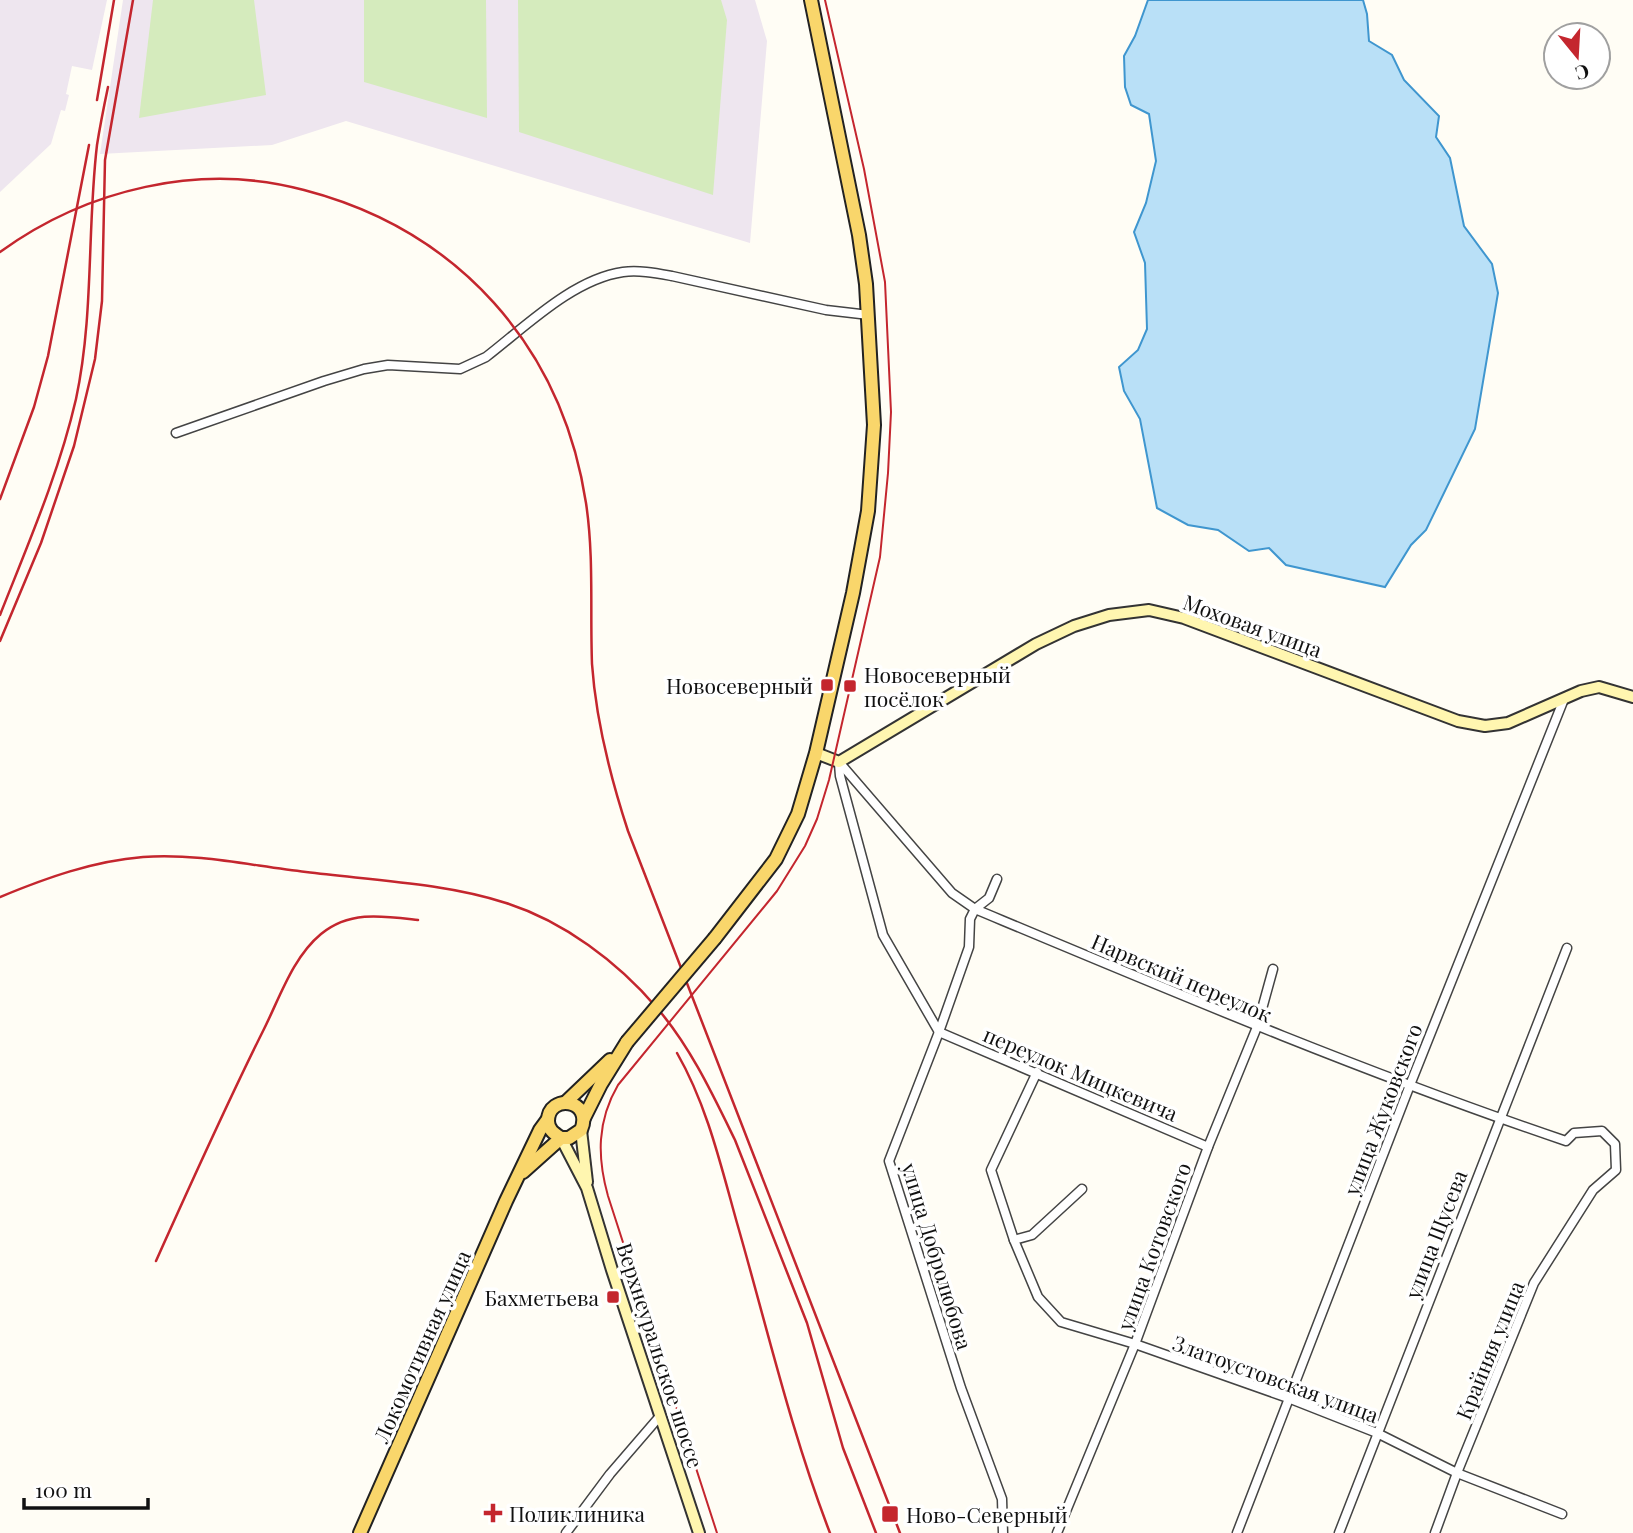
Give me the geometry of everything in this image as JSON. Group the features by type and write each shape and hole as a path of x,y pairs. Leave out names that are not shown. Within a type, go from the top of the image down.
{"main road":[{"path":"627,1042 601,1084 582,1124 569,1138 554,1134 548,1119 551,1111 566,1102 627,1042 715,939 776,859 798,814 816,753 853,593 868,511 873,425 869,315 859,235 811,0"},
{"path":"566,1102 581,1110 582,1124"},
{"name":"Локомотивная улица","path":"360,1533 506,1201 534,1141 548,1119"},
{"path":"520,1175 561,1138"}],"street":[{"path":"176,433 364,369 388,365 460,369 472,365 583,284 624,272 647,271 826,310 869,315"},
{"name":"Моховая улица","path":"839,762 1036,644 1074,626 1110,615 1149,610 1184,618 1458,721 1485,726 1508,723 1599,687 1633,697"},
{"name":"улица Жуковского","path":"1237,1533 1410,1085 1564,699"},
{"path":"816,753 839,762 840,776 883,935 939,1032"},
{"name":"Нарвский переулок","path":"839,762 952,893 975,909 1256,1027 1566,1141"},
{"name":"улица Добролюбова","path":"997,879 989,898 975,909 968,928 969,947 889,1161 961,1388 1002,1499 1003,1533"},
{"name":"улица Щусева","path":"1339,1533 1567,948"},
{"name":"улица Котовского","path":"1057,1533 1135,1344 1256,1027 1273,969"},
{"name":"переулок Мицкевича","path":"939,1032 1208,1147"},
{"name":"Златоустовская улица","path":"1037,1072 991,1170 1014,1240 1038,1297 1061,1322 1135,1344 1288,1398 1377,1433 1457,1473 1562,1514"},
{"path":"582,1124 587,1188"},
{"name":"Крайняя улица","path":"1435,1533 1534,1283 1593,1190 1616,1170 1615,1144 1602,1131 1574,1133 1566,1141"},
{"path":"561,1138 587,1188"},
{"name":"Верхнеуральское шоссе","path":"587,1188 699,1533"},
{"path":"1014,1240 1031,1235 1082,1189"},
{"path":"566,1533 610,1474 660,1416"}],"shaded area":[{"path":"0,0 107,0 92,70 72,66 65,111 61,110 51,144 0,192"},
{"path":"123,0 755,0 767,41 750,243 346,121 272,145 100,154"}],"green space":[{"path":"153,0 254,0 266,95 139,118"},
{"path":"364,0 486,0 487,118 364,82"},
{"path":"518,0 721,0 727,20 713,195 519,132"}],"water":[{"path":"1148,0 1363,0 1369,41 1392,55 1404,80 1439,116 1436,137 1450,158 1464,226 1492,264 1498,293 1475,429 1426,530 1411,545 1385,587 1286,565 1269,548 1249,551 1218,530 1188,525 1157,508 1140,419 1124,391 1119,367 1138,350 1147,329 1145,263 1134,232 1146,203 1156,161 1149,114 1131,105 1125,87 1124,56 1135,36"}],"tram line":[{"path":"717,1533 608,1196 602,1167 601,1139 606,1112 618,1085 777,891 805,846 829,780 880,557 891,412 885,282 864,169 825,0"}],"railway":[{"path":"97,100 114,0"},
{"path":"0,641 41,543 74,446 95,359 102,301 105,160 133,0"},
{"path":"0,615 52,481 76,399 88,304 97,145 108,87"},
{"path":"0,499 34,407 48,356 89,145"},
{"path":"0,252 34,230 107,197 185,181 225,179 265,182 304,190 359,208 410,234 455,265 494,303 527,346 553,393 573,446 586,503 590,543 594,686 605,749 621,810 900,1533"},
{"path":"0,897 52,877 106,862 164,856 205,858 407,883 483,896 527,911 569,932 588,945 642,991 669,1023 700,1071 727,1123 807,1323 843,1448 876,1533"},
{"path":"156,1261 288,978 311,943 332,926 355,918 368,916 418,920"},
{"path":"677,1053 697,1093 712,1136 791,1418 830,1533"}],"place":[{"name":"Новосеверный","path":"827,685"},
{"name":"Новосеверный посёлок","path":"850,686"},
{"name":"Бахметьева","path":"613,1297"},
{"name":"Поликлиника","path":"493,1513"},
{"name":"Ново-Северный","path":"890,1514"}]}
